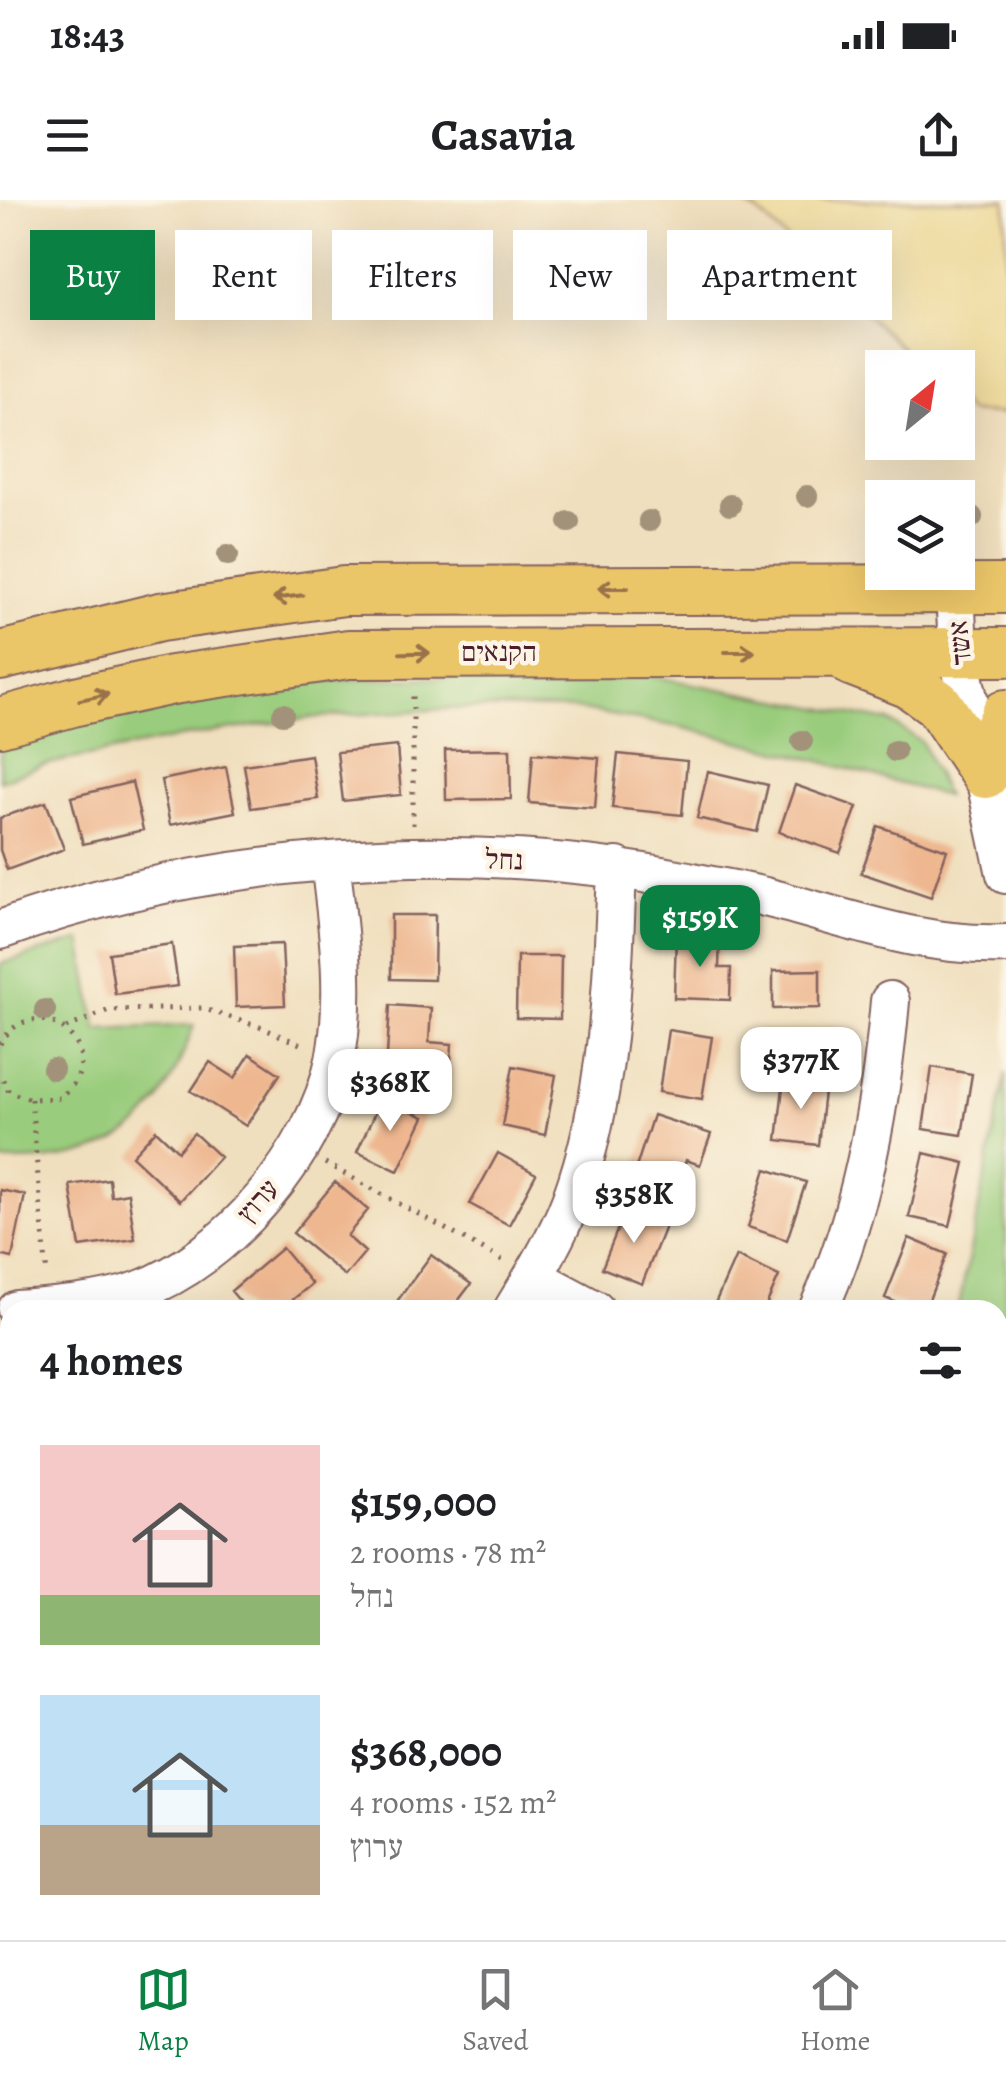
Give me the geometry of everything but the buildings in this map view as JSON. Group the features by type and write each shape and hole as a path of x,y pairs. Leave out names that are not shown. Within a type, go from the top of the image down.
{"main road":[{"path":"0,656 160,618 344,590 865,588"},
{"path":"975,588 1006,589"},
{"path":"824,652 910,684 938,704 985,774"},
{"name":"הקנאים","path":"0,722 172,680 349,654 1006,652"},
{"path":"985,774 992,744 1006,714"}],"street":[{"name":"אשד","path":"955,590 958,652 1006,874"},
{"name":"נחל","path":"0,930 126,891 225,874 330,862 413,858 617,867 765,897 941,942 1006,944"},
{"name":"ערוץ","path":"85,1300 138,1290 182,1269 237,1226 278,1179 316,1120 335,1060 339,964 330,862"},
{"path":"518,1300 570,1203 591,1138 614,979 617,867"},
{"path":"821,1300 856,1201 884,1069 890,1001"},
{"path":"532,1277 576,1300"}],"path":[{"path":"413,858 414,686"},
{"path":"66,1028 109,1010 202,1008 260,1026 335,1060"},
{"path":"0,1044 7,1032 23,1021 40,1019 66,1028 80,1048 78,1078 61,1098 31,1099 9,1092 0,1074"},
{"path":"31,1099 32,1300"},
{"path":"298,1148 532,1277"}],"green space":[{"path":"641,674 889,721 922,742 946,796 680,727 576,709 463,708 317,717 186,736 43,765 0,781 0,744 183,700 317,680"},
{"path":"81,940 97,1029 194,1025 164,1092 146,1116 125,1134 73,1156 0,1161 0,964"},
{"path":"1006,1073 1006,1300 960,1300"}],"sand":[{"path":"734,200 1006,200 1006,414 975,412 975,350 904,350 872,320 892,320 892,230 777,230 758,212"}]}
